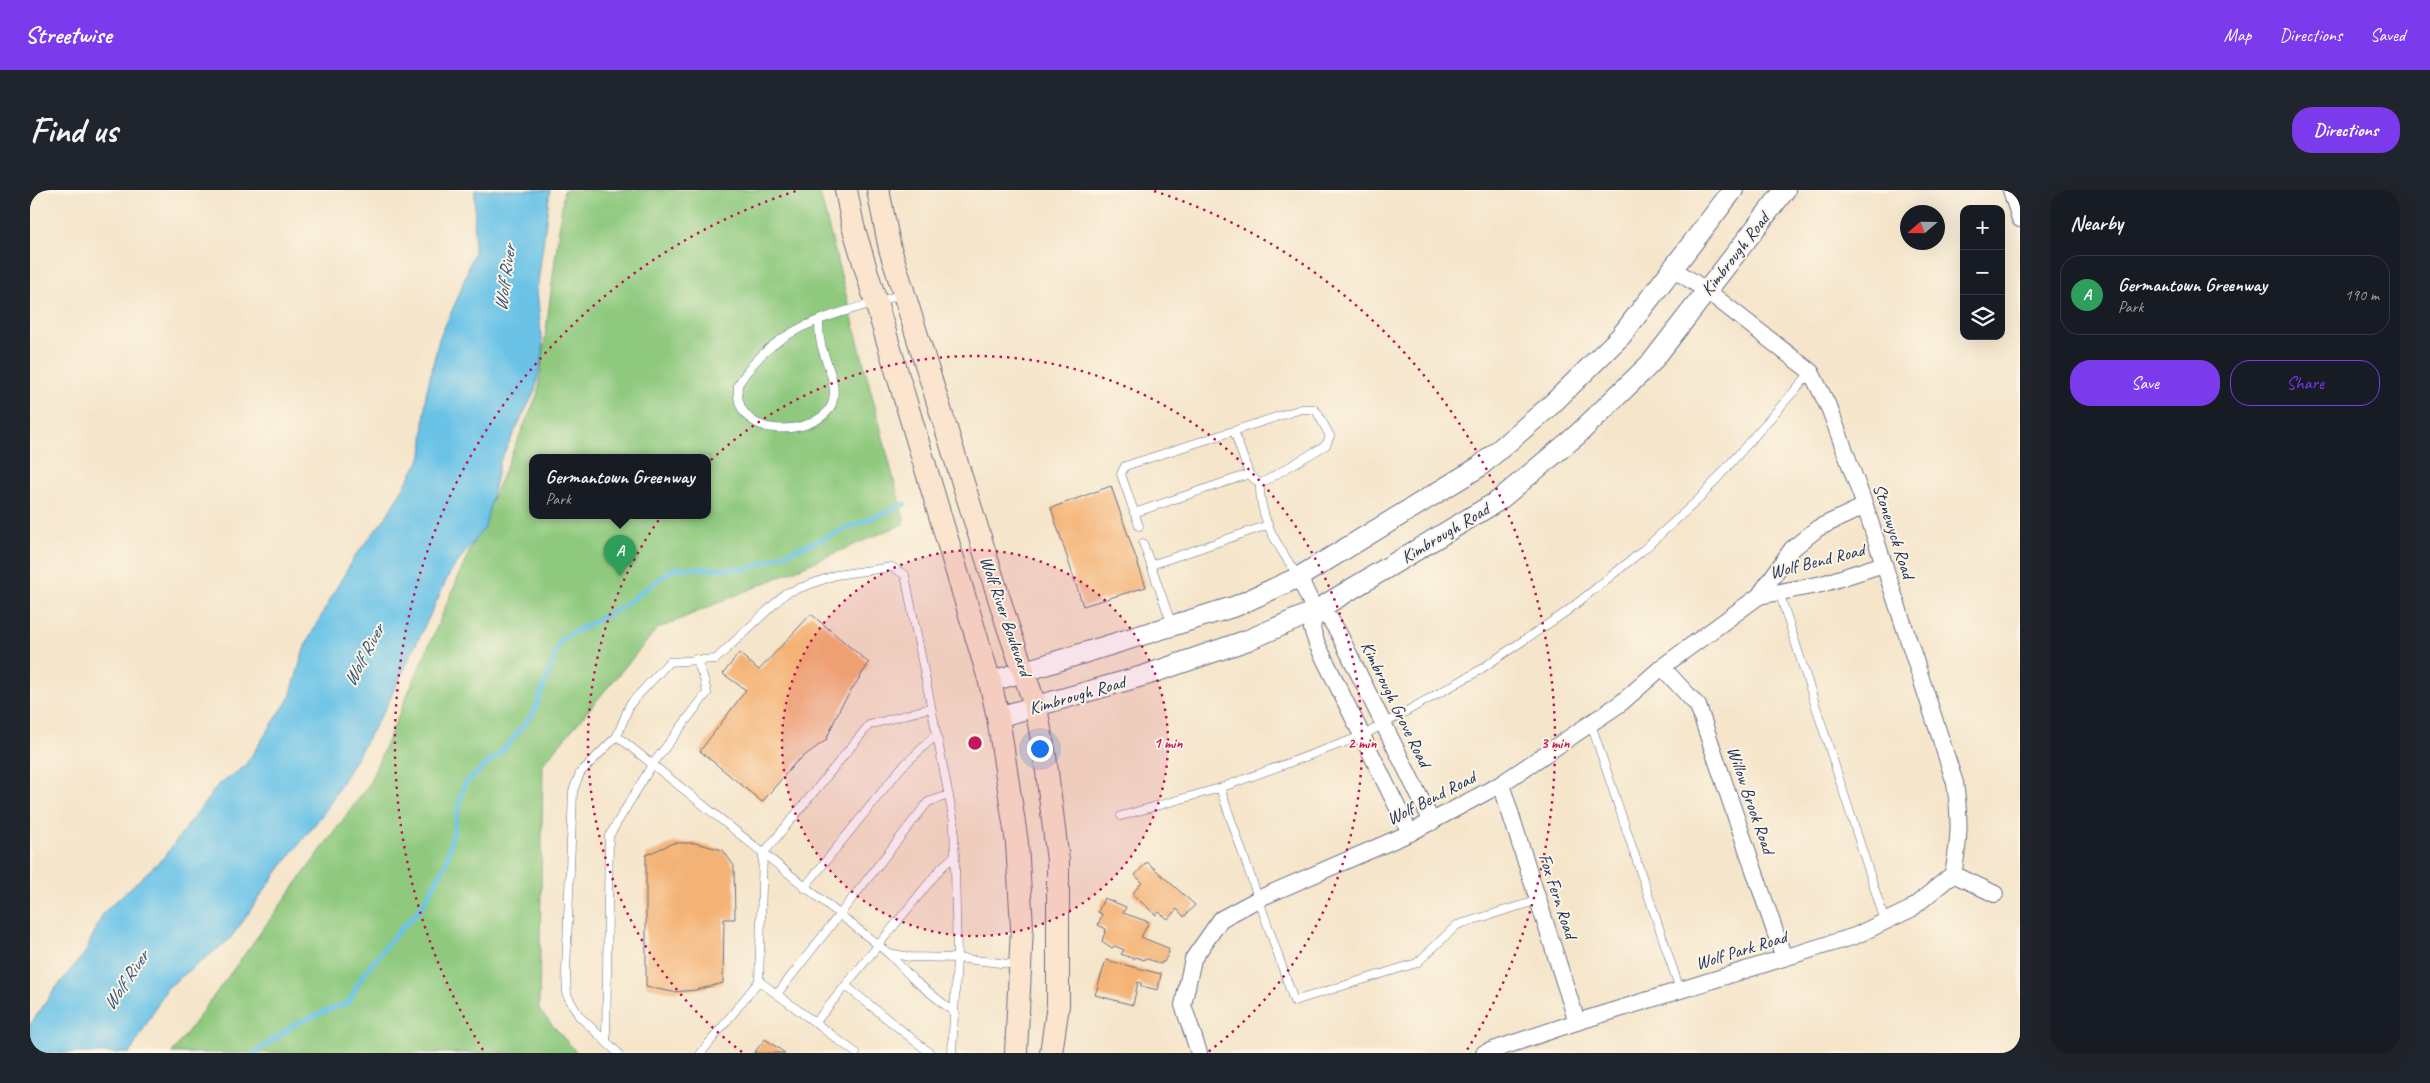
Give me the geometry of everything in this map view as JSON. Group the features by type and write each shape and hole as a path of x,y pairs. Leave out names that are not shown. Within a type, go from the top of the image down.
{"main road":[{"name":"Wolf River Boulevard","path":"846,190 853,226 990,682 998,717 1017,843 1022,927 1016,1053"},
{"name":"Wolf River Boulevard","path":"878,190 890,249 1008,627 1025,671 1036,708 1045,756 1058,860 1058,1004 1052,1053"}],"street":[{"path":"990,682 1236,606 1299,578 1479,467 1550,406 1621,336 1733,190"},
{"name":"Kimbrough Road","path":"998,717 1036,708 1199,658 1316,611 1498,501 1577,435 1651,363 1785,190"},
{"path":"2011,190 2020,219"},
{"name":"Stonewyck Road","path":"1673,269 1706,290 1811,372 1830,410 1865,506 1956,783 1961,820 1959,845 1953,874"},
{"name":"Wolf Bend Road","path":"1200,1053 1183,1004 1194,959 1221,919 1260,898 1410,833 1501,784 1622,703 1662,667 1759,596 1792,549 1818,528 1865,506"},
{"name":"Wolf Bend Road","path":"1759,596 1822,584 1884,564"},
{"name":"Kimbrough Grove Road","path":"1299,578 1316,611 1330,619 1338,632 1432,822"},
{"path":"1316,611 1312,629 1410,833"},
{"name":"Willow Brook Road","path":"1662,667 1698,706 1784,958"},
{"name":"Fox Fern Road","path":"1501,784 1577,1022"},
{"path":"1953,874 1995,894"},
{"name":"Wolf Park Road","path":"1484,1053 1577,1022 1855,936 1911,909 1953,874"}],"lane":[{"path":"819,320 821,344 834,385 833,401 830,409 820,418 786,429 764,427 748,419 740,406 737,393 738,385 745,373 777,340 798,328 819,320 904,293"},
{"path":"1121,816 1220,788 1362,736 1384,726 1475,673 1566,612 1641,552 1700,498 1811,372"},
{"path":"1139,526 1121,474 1125,466 1301,409 1314,409 1330,436 1326,445 1260,484"},
{"path":"1234,431 1249,474 1260,484 1260,501 1271,533 1299,578"},
{"path":"1134,513 1249,474"},
{"path":"1151,565 1268,524"},
{"path":"1143,543 1172,625"},
{"path":"618,1053 579,1016 567,995 573,791 580,773 617,736 630,704 669,662 716,659 786,593 836,575 892,567 905,575 954,822 957,958 952,1053"},
{"path":"1774,574 1885,921"},
{"path":"606,1041 610,836 652,765 707,693 696,659"},
{"path":"701,1053 759,981 763,854 869,725 930,708"},
{"path":"1591,724 1680,990"},
{"path":"804,888 901,768 936,735"},
{"path":"617,736 804,888 879,945 914,980 955,1013"},
{"path":"1220,788 1260,898 1294,1001 1417,963 1457,925 1539,900"},
{"path":"777,994 838,914 928,802 948,796"},
{"path":"815,1023 940,868 955,855"},
{"path":"888,953 910,957 957,958 1020,965"},
{"path":"759,981 856,1053"},
{"path":"846,986 930,1053"}],"green space":[{"path":"564,190 819,190 905,523 657,629 543,764 539,1010 577,1053 172,1053 368,786 538,393"}],"water":[{"name":"Wolf River","path":"475,190 550,190 537,291 543,353 535,391 500,461 485,527 451,571 387,705 326,810 275,875 230,939 167,988 130,1053 30,1053 30,1025 55,989 85,953 103,913 165,856 218,785 244,767 290,697 305,646 337,587 355,556 386,517 422,456 426,394 439,339 459,295 474,252"}],"building":[{"path":"1111,486 1146,587 1083,606 1051,508"},
{"path":"811,614 869,663 840,708 826,740 796,762 762,802 700,751 746,690 723,674 739,653 759,670"},
{"path":"673,843 695,843 723,850 734,866 735,919 724,919 723,983 696,990 673,992 646,987 646,855"},
{"path":"1147,862 1195,905 1184,917 1177,909 1168,919 1159,912 1156,915 1132,894 1142,882 1135,875"},
{"path":"1104,898 1126,907 1123,913 1149,922 1141,937 1168,948 1169,952 1164,962 1161,964 1145,958 1144,960 1136,957 1134,959 1121,954 1124,950 1115,946 1112,948 1102,941 1106,929 1098,925 1102,914 1098,912"},
{"path":"1106,960 1161,974 1158,990 1141,986 1141,983 1138,982 1133,1005 1095,995"},
{"path":"765,1039 785,1053 754,1053"}],"waterway":[{"path":"254,1053 297,1023 349,1002 361,978 389,942 421,908 446,864 464,784 504,749 534,712 561,639 620,608 674,568 749,569 905,504"}],"place":[{"name":"Germantown Greenway","path":"620,576"}]}
